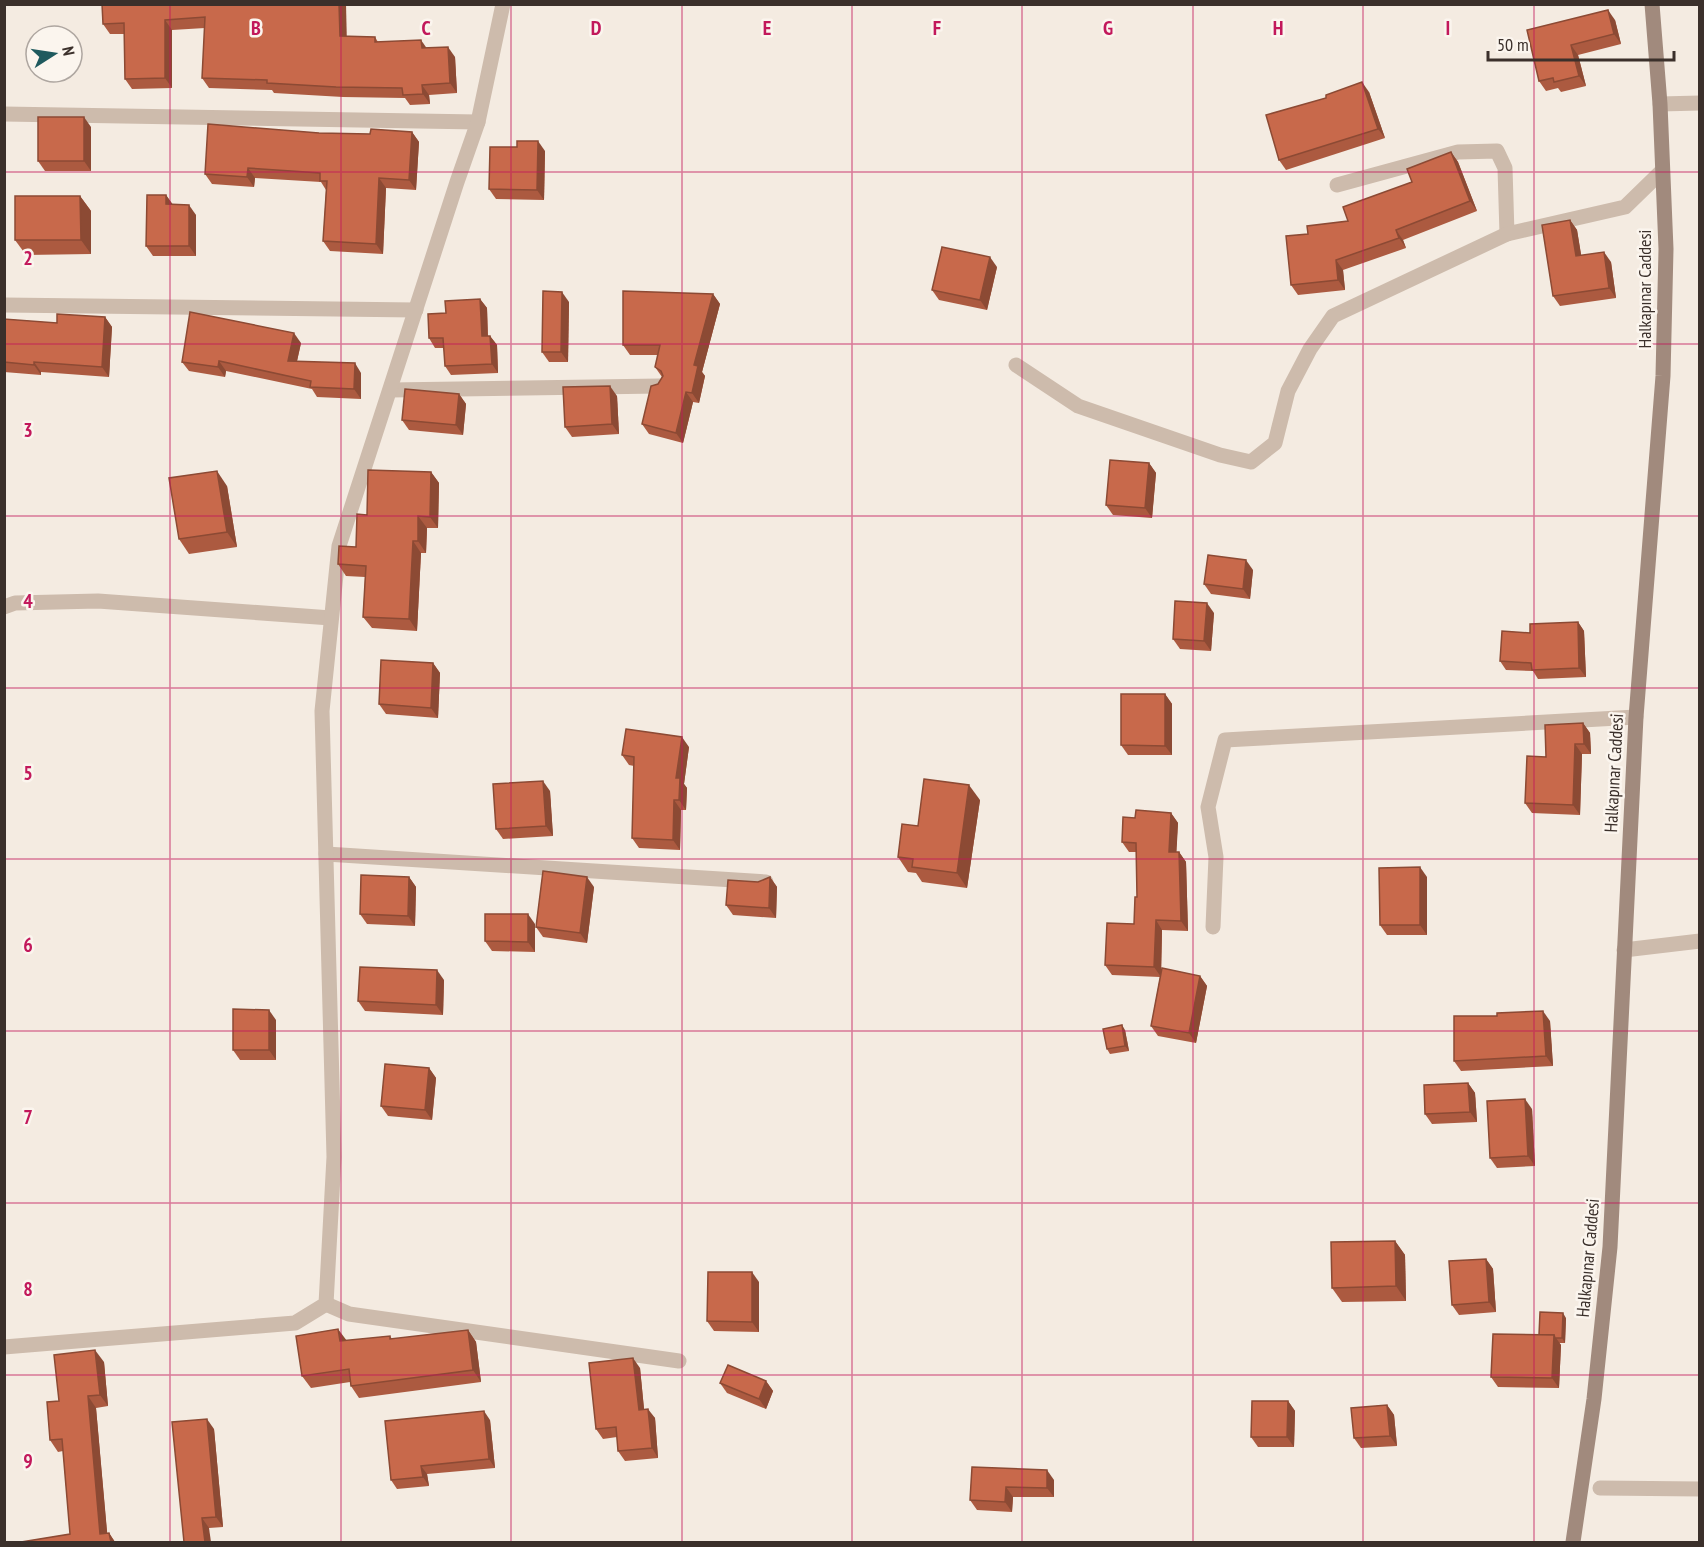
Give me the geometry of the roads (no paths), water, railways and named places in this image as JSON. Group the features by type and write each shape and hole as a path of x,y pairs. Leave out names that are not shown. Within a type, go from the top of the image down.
{"main road":[{"name":"Halkapınar Caddesi","path":"1573,1542 1594,1399 1610,1248 1636,717 1665,324 1666,249 1660,104 1652,4"}],"street":[{"path":"326,1304 334,1157 322,711 339,546 478,123 503,4"},
{"path":"1660,104 1700,103"},
{"path":"4,114 478,123"},
{"path":"1337,185 1458,152 1497,151 1505,168 1507,234"},
{"path":"1016,366 1078,406 1220,455 1251,462 1275,443 1288,391 1310,349 1333,316 1507,234 1626,207 1662,171"},
{"path":"4,305 416,310"},
{"path":"390,390 660,386"},
{"path":"4,607 15,603 98,601 331,618"},
{"path":"1213,927 1216,857 1208,807 1225,740 1636,717"},
{"path":"326,854 766,882"},
{"path":"1624,950 1700,941"},
{"path":"4,1347 295,1323 326,1304"},
{"path":"326,1304 349,1314 679,1361"},
{"path":"1600,1488 1700,1489"}]}
